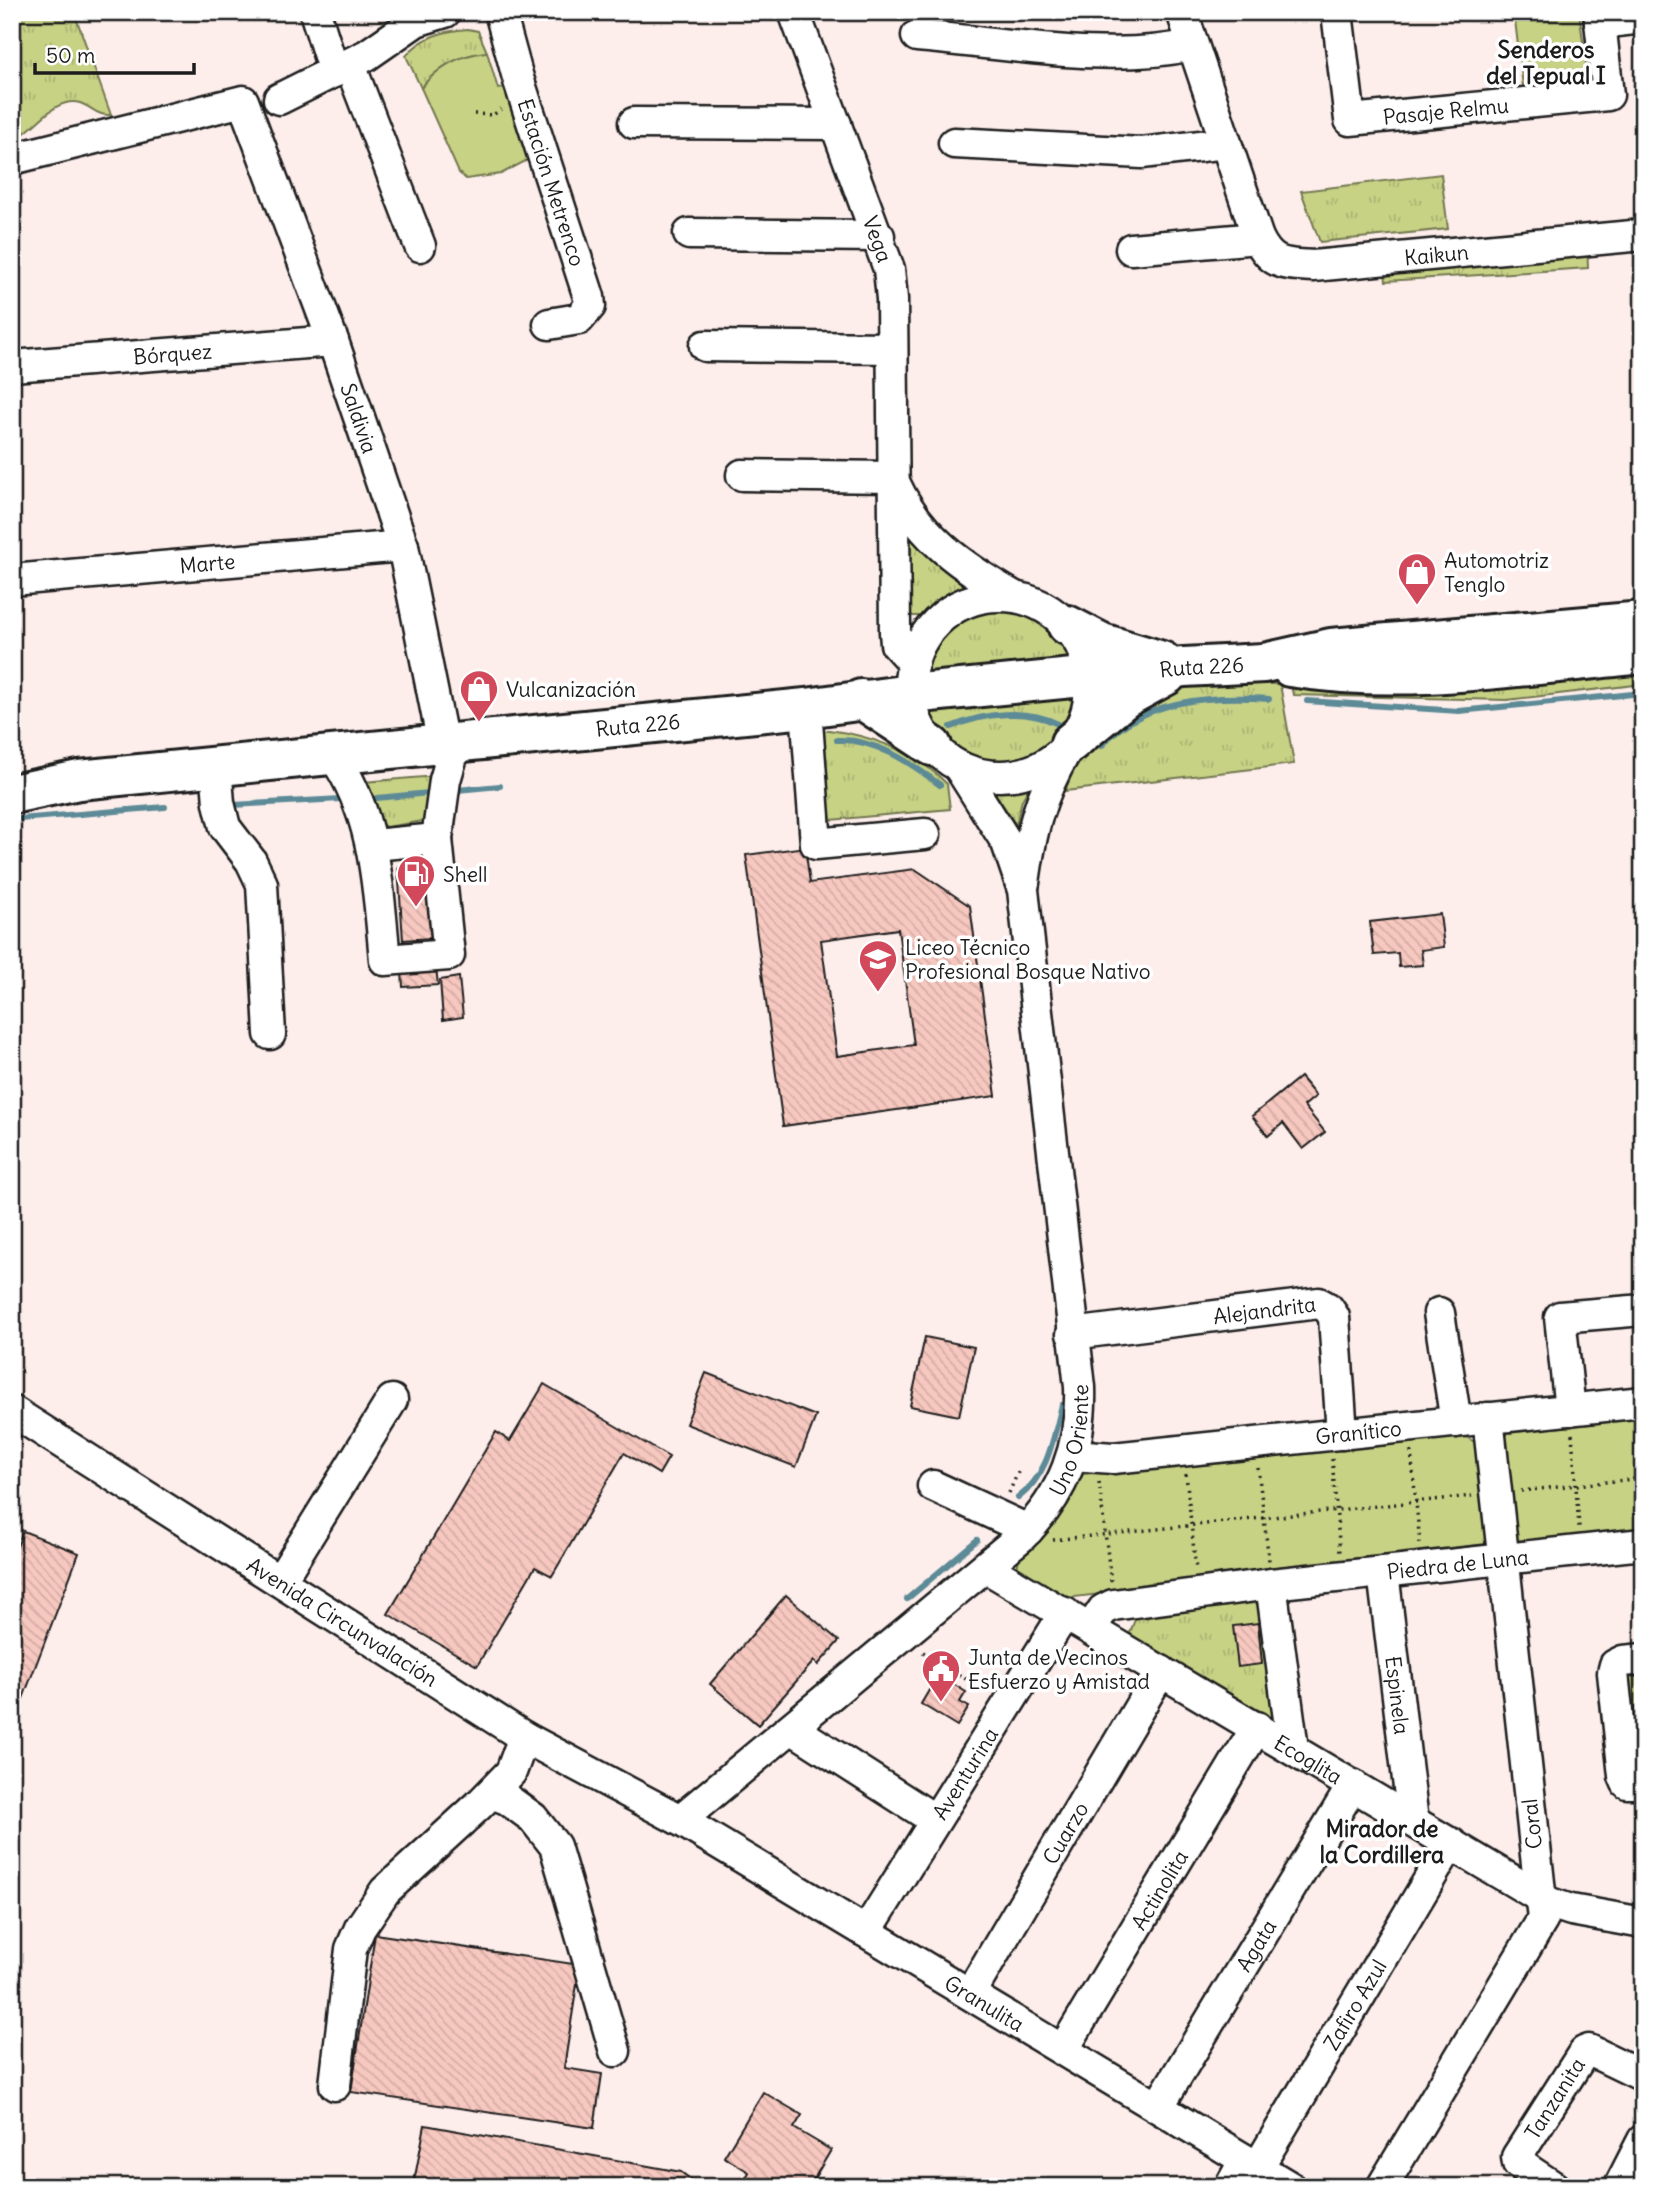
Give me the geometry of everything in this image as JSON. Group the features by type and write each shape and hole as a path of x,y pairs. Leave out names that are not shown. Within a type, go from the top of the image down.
{"main road":[{"name":"Ruta 226","path":"12,794 79,780 806,708 861,699 911,675 1090,676 1264,663 1331,648 1643,621"},
{"path":"1067,625 1102,643 1184,667"},
{"name":"Ruta 226","path":"1264,663 1334,674 1399,676 1643,654"},
{"path":"1070,744 1125,698 1184,667"},
{"path":"861,699 945,756"}],"street":[{"path":"315,12 420,246"},
{"path":"279,99 342,68 416,21 445,12"},
{"name":"Estación Metrenco","path":"500,12 589,298 590,306 579,319 549,324"},
{"name":"Vega","path":"794,12 889,269 896,644 911,675 921,730 945,756"},
{"path":"1131,249 1256,231 1182,12"},
{"name":"Pasaje Relmu","path":"1336,12 1350,120 1608,95 1599,17"},
{"path":"1599,17 1643,18"},
{"path":"918,36 1126,54 1162,52 1192,45"},
{"name":"Saldivia","path":"12,159 243,101 333,341 403,546 450,743"},
{"path":"634,123 836,124"},
{"path":"954,143 1142,153 1226,144"},
{"name":"Kaikun","path":"1256,231 1266,255 1282,264 1313,266 1643,235"},
{"path":"689,234 879,236"},
{"name":"Bórquez","path":"12,366 333,341"},
{"path":"705,346 892,348"},
{"path":"742,475 892,477"},
{"name":"Vega","path":"892,477 911,515 927,534 962,564 1013,596"},
{"name":"Marte","path":"12,580 403,546"},
{"path":"911,675 923,639 940,618 962,604 987,596 1013,596 1052,611 1067,625 1083,649 1090,676"},
{"name":"Uno Oriente","path":"1023,890 1031,829 1050,778 1083,723 1090,700 1090,676"},
{"path":"806,708 816,844 925,834"},
{"path":"333,755 349,779 373,845 385,960 449,955 437,839 450,743"},
{"path":"945,756 988,775 1018,775 1056,758 1070,744"},
{"name":"Uno Oriente","path":"680,1819 987,1568 1040,1535 1054,1499 1082,1467 1080,1401 1060,1197 1023,890 1007,843 945,756"},
{"path":"216,766 219,803 225,827 251,861 262,884 270,1034"},
{"path":"373,845 437,839"},
{"name":"Alejandrita","path":"1072,1334 1319,1303 1328,1308 1334,1317 1336,1434"},
{"path":"1570,1410 1560,1317 1643,1310"},
{"path":"1439,1313 1456,1422"},
{"path":"280,1581 392,1400"},
{"name":"Granítico","path":"1082,1467 1097,1459 1643,1402"},
{"name":"Avenida Circunvalación","path":"12,1411 524,1737 680,1819"},
{"name":"Coral","path":"1382,2187 1542,1924 1488,1418"},
{"path":"933,1486 1040,1535"},
{"name":"Piedra de Luna","path":"1114,1605 1271,1584 1643,1544"},
{"name":"Ecoglita","path":"987,1568 1540,1897 1571,1910 1643,1923"},
{"name":"Espinela","path":"1382,1572 1413,1821"},
{"path":"1271,1584 1293,1749"},
{"path":"1091,1628 1103,1610 1114,1605"},
{"name":"Aventurina","path":"866,1931 1065,1613"},
{"path":"1643,1659 1623,1661 1615,1665 1614,1673 1624,1776 1627,1783 1643,1783"},
{"name":"Cuarzo","path":"970,1994 1161,1671"},
{"name":"Actinolita","path":"1063,2050 1257,1727"},
{"path":"793,1729 935,1820"},
{"path":"335,2085 351,1948 360,1928 397,1878 492,1793 511,1772 524,1737"},
{"name":"Agata","path":"1158,2108 1353,1784"},
{"path":"492,1793 507,1799 533,1818 555,1846 615,2051"},
{"name":"Granulita","path":"680,1819 1290,2187"},
{"name":"Zafiro Azul","path":"1230,2187 1251,2164 1451,1843"},
{"name":"Tanzanita","path":"1554,2187 1518,2163 1517,2157 1584,2052 1589,2050 1643,2076"},
{"path":"1619,2187 1643,2140"}],"path":[{"path":"474,114 493,115 501,109"},
{"path":"1570,1410 1581,1550"},
{"path":"1409,1426 1422,1567"},
{"path":"1336,1434 1337,1510 1342,1576"},
{"path":"1256,1443 1271,1584"},
{"path":"1184,1451 1198,1594"},
{"path":"1082,1467 1098,1479 1114,1605"},
{"path":"1040,1535 1105,1534 1643,1478"},
{"path":"923,1652 1007,1705"}],"green space":[{"path":"12,12 74,12 111,115 98,113 80,103 61,104 12,141"},
{"path":"1514,12 1579,12 1588,77 1585,85 1524,95"},
{"path":"450,31 478,31 487,52 450,63 421,88 406,56 426,39"},
{"path":"487,52 498,89 515,87 535,156 501,174 466,179 459,173 421,88 450,63"},
{"path":"1441,174 1448,229 1320,242 1301,191"},
{"path":"1587,242 1588,268 1386,281 1384,266"},
{"path":"901,511 984,589 963,593 923,616 913,616 905,610"},
{"path":"1002,604 1029,611 1048,622 1063,639 1077,663 923,676 933,646 949,625 971,611"},
{"path":"1643,665 1643,684 1507,700 1293,695 1291,685"},
{"path":"1183,683 1280,684 1294,764 1065,791 1073,771 1102,731"},
{"path":"1079,693 1074,719 1059,741 1041,758 1022,767 1003,770 984,767 966,759 936,728 925,707"},
{"path":"829,730 877,741 921,762 947,784 950,809 820,821 817,732"},
{"path":"435,776 423,821 386,827 382,825 364,782"},
{"path":"988,782 1003,786 1032,782 1022,800 1016,825"},
{"path":"1643,1418 1643,1535 1518,1544 1514,1539 1503,1439 1508,1433"},
{"path":"1463,1435 1476,1443 1491,1541 1485,1549 1066,1598 1017,1571 1019,1556 1069,1498 1083,1474"},
{"path":"1263,1597 1275,1720 1135,1643 1130,1633 1137,1614"},
{"path":"1643,1665 1643,1739 1630,1740 1625,1669"}],"building":[{"path":"805,847 810,883 915,869 970,906 996,1096 783,1126 746,855","holes":["898,929 914,1045 837,1056 821,940"]},
{"path":"425,865 431,938 403,940 398,867"},
{"path":"1440,914 1444,947 1421,950 1423,965 1399,967 1398,953 1374,955 1370,922"},
{"path":"436,968 438,985 403,987 402,971"},
{"path":"459,977 463,1017 443,1020 440,980"},
{"path":"1300,1077 1316,1096 1304,1106 1325,1132 1303,1149 1283,1123 1268,1136 1252,1116"},
{"path":"925,1337 974,1347 959,1416 910,1406"},
{"path":"706,1373 816,1416 796,1467 686,1424"},
{"path":"544,1384 669,1457 659,1474 624,1453 552,1576 535,1567 477,1666 388,1614 496,1432 510,1441"},
{"path":"23,1531 79,1553 22,1701 12,1697 12,1560"},
{"path":"786,1595 839,1641 818,1665 814,1661 758,1725 710,1684"},
{"path":"1258,1623 1262,1664 1238,1667 1233,1626"},
{"name":"Junta de Vecinos Esfuerzo y Amistad","path":"945,1679 966,1692 960,1702 969,1707 957,1726 921,1704 932,1685 939,1689"},
{"path":"375,1934 580,1965 564,2068 602,2074 594,2128 351,2092"},
{"path":"763,2092 802,2115 794,2128 831,2150 809,2187 741,2187 749,2172 724,2157"},
{"path":"425,2125 681,2172 701,2187 413,2187"}],"waterway":[{"path":"1307,701 1459,711 1643,693"},
{"path":"1101,746 1136,718 1157,709 1201,700 1269,699"},
{"path":"951,727 977,718 1005,714 1032,716 1058,724"},
{"path":"837,740 851,740 879,748 917,768 940,785"},
{"path":"457,790 500,786"},
{"path":"377,798 429,793"},
{"path":"233,805 341,799"},
{"path":"19,819 165,807"},
{"path":"1018,1498 1043,1468 1062,1405"},
{"path":"907,1599 977,1540"}],"place":[{"name":"Automotriz Tenglo","path":"1417,606"},
{"name":"Vulcanización","path":"479,723"},
{"name":"Shell","path":"416,908"},
{"name":"Liceo Técnico Profesional Bosque Nativo","path":"878,993"},
{"name":"Junta de Vecinos Esfuerzo y Amistad","path":"941,1703"}],"district":[{"name":"Senderos del Tepual I","path":"1546,62"},
{"name":"Mirador de la Cordillera","path":"1382,1841"}]}
